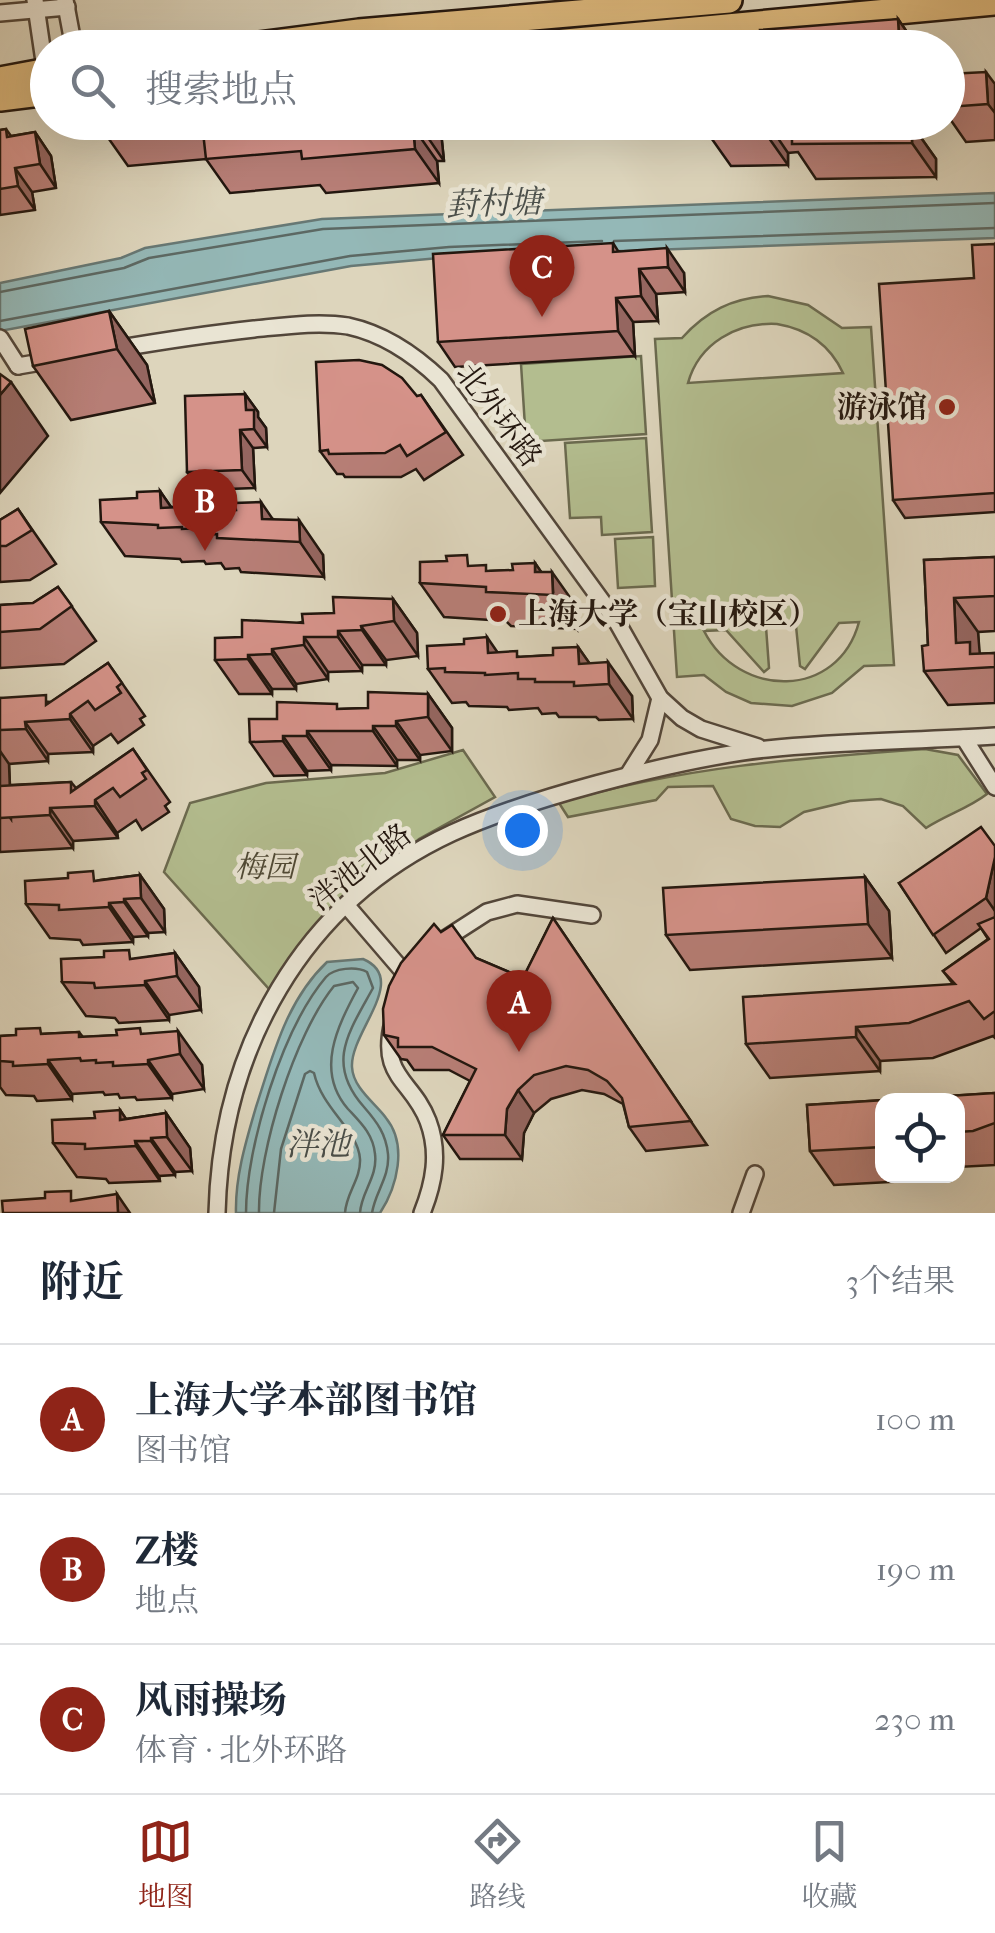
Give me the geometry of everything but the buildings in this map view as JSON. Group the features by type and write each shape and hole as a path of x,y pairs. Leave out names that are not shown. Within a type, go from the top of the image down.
{"main road":[{"path":"382,30 729,0"},
{"path":"694,30 995,2"},
{"path":"0,80 30,79"},
{"path":"0,98 30,86"}],"street":[{"path":"0,13 36,5 66,4 71,30"},
{"path":"36,5 40,30"},
{"name":"北外环路","path":"90,353 176,338 320,325 347,326 385,339 416,356 442,380 607,607 660,698 701,729 767,749"},
{"path":"0,338 13,371 72,356"},
{"path":"628,775 650,740 660,698"},
{"name":"泮池北路","path":"217,1213 231,1107 259,1022 288,973 347,906 395,867 451,834 537,802 628,775 767,749 995,736"},
{"path":"964,738 995,786"},
{"path":"430,950 487,912 518,904 592,915"},
{"path":"347,906 402,992"},
{"path":"419,964 402,992 390,1034 389,1060 428,1119 436,1159 432,1190 422,1213"},
{"path":"741,1213 755,1174"}],"green space":[{"path":"755,297 808,305 842,328 871,327 894,665 864,666 832,693 792,706 751,703 726,692 704,675 677,677 655,339 682,338 711,313","holes":["777,324 816,340 843,373 688,383 701,357 722,338 748,327","859,622 848,648 831,666 810,677 787,681 763,679 740,669 720,653 704,631 726,630 764,672 769,668 766,627 796,626 800,666 805,669 839,623"]},
{"path":"641,356 646,434 526,442 521,364"},
{"path":"646,438 652,532 602,535 601,517 570,518 565,443"},
{"path":"653,537 655,586 618,588 615,539"},
{"path":"925,749 958,755 987,794 926,828 903,806 881,799 850,801 804,812 780,827 755,826 731,819 713,786 668,787 656,800 568,817 559,803 695,772"},
{"name":"梅园","path":"463,750 495,797 419,839 322,921 269,989 164,872 190,803 266,783 385,773"}],"water":[{"path":"995,193 995,238 450,257 351,266 0,331 0,283 121,258 145,248 322,219"},
{"name":"泮池","path":"363,959 376,968 381,979 380,993 359,1038 352,1067 356,1082 386,1118 397,1141 398,1166 386,1203 380,1213 236,1213 239,1173 249,1133 291,1011 327,962"}],"place":[{"name":"风雨操场","path":"542,317"},
{"name":"游泳馆","path":"947,407"},
{"name":"Z楼","path":"205,551"},
{"name":"上海大学（宝山校区）","path":"498,614"},
{"name":"上海大学本部图书馆","path":"519,1052"}],"water label":[{"name":"葑村塘","path":"494,203"}]}
